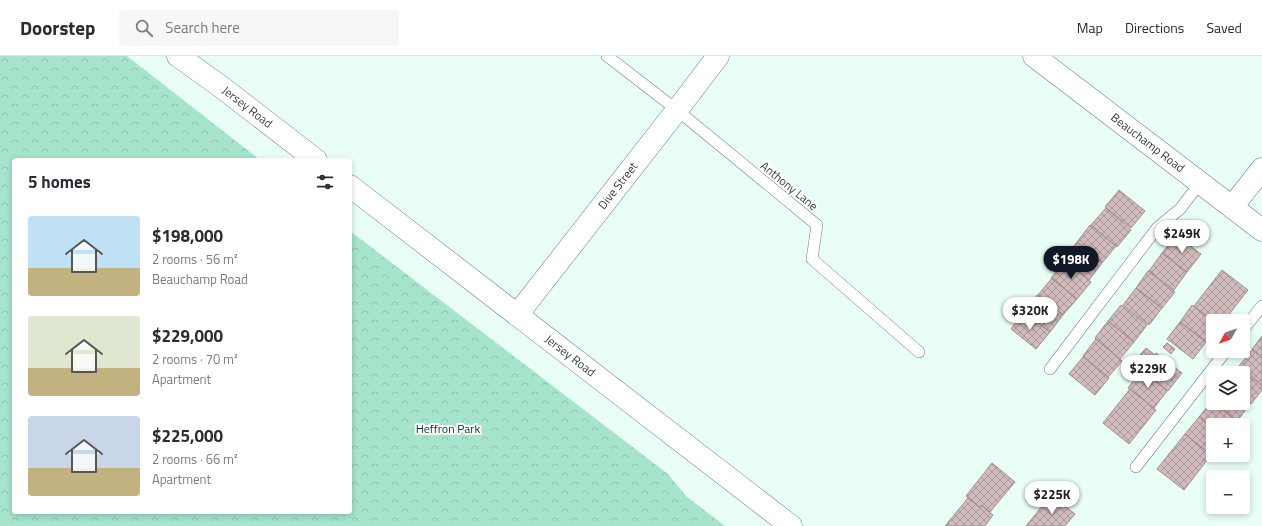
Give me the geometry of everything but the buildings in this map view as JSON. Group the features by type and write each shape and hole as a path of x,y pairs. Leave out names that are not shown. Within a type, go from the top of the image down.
{"street":[{"name":"Jersey Road","path":"178,56 220,86 313,158"},
{"name":"Dive Street","path":"517,315 718,56"},
{"name":"Beauchamp Road","path":"1034,56 1262,230"},
{"path":"1232,207 1262,169"},
{"name":"Jersey Road","path":"352,188 790,526"}],"lane":[{"name":"Anthony Lane","path":"607,56 677,110 817,225 812,259 919,352"},
{"path":"1050,369 1157,228 1180,209 1200,183"},
{"path":"1250,321 1262,306"},
{"path":"1136,467 1221,358"}],"green space":[{"name":"Heffron Park","path":"0,56 127,56 257,158 12,158 12,514 352,514 352,233 668,474 686,496 725,526 0,526"}]}
